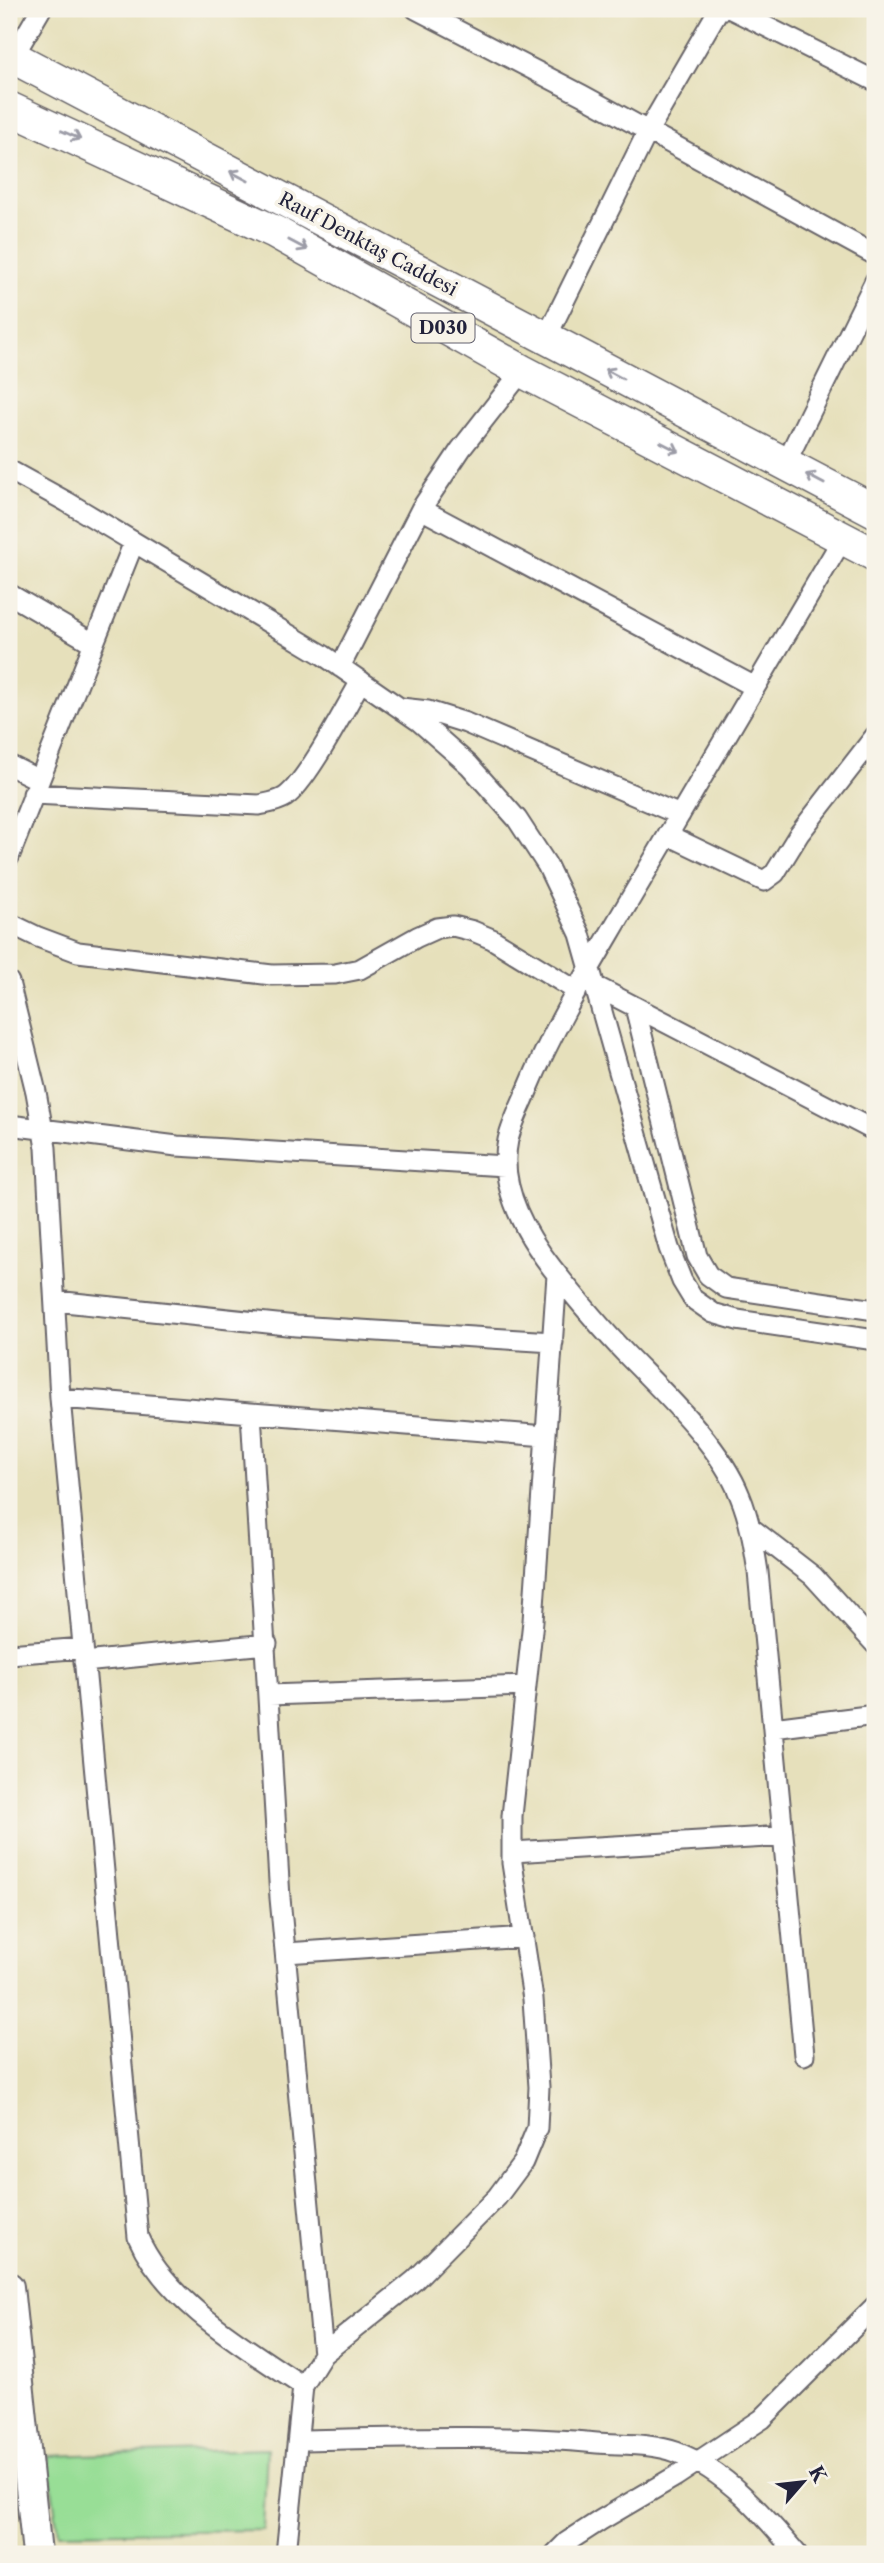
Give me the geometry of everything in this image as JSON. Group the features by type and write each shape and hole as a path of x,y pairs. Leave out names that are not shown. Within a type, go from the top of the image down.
{"main road":[{"name":"Rauf Denktaş Caddesi","path":"11,56 875,511"},
{"name":"Rauf Denktaş Caddesi","path":"9,108 275,232 522,371 875,555"},
{"path":"9,2287 37,2554"}],"street":[{"path":"11,56 41,9"},
{"path":"416,9 875,255"},
{"path":"546,338 648,131 719,9 724,9"},
{"path":"731,9 875,81"},
{"path":"785,464 875,281"},
{"path":"340,667 421,509 461,449 522,371"},
{"path":"9,470 340,667 419,722 468,765 517,819 547,865 580,934 588,981 669,1248 682,1281 693,1299 713,1313 737,1320 875,1340"},
{"path":"421,509 755,687"},
{"path":"804,2055 758,1572 751,1528 740,1494 722,1461 653,1380 626,1354 557,1275 537,1248 520,1217 505,1166 508,1139 544,1051 588,981 668,835 843,537"},
{"path":"9,857 134,542"},
{"path":"9,594 93,643"},
{"path":"9,765 36,787 259,805 272,802 283,798 302,779 361,681"},
{"path":"399,708 428,711 466,723 680,815"},
{"path":"668,835 764,881 775,873 799,834 875,736"},
{"path":"9,923 78,952 272,975 335,974 360,969 437,928 453,926 473,930 588,981 875,1131"},
{"path":"9,982 47,1148 60,1398 138,2237 147,2259 194,2307 240,2344 303,2386"},
{"path":"635,1007 697,1256 708,1275 726,1289 875,1310"},
{"path":"9,1125 177,1146 505,1166"},
{"path":"286,2554 303,2386 323,2354 415,2280 497,2197 523,2162 537,2128 539,2087 533,1999 512,1852 512,1816 526,1686 557,1275"},
{"path":"55,1301 296,1326 552,1342"},
{"path":"60,1398 546,1436"},
{"path":"251,1413 285,1953 323,2354"},
{"path":"751,1528 813,1576 875,1644"},
{"path":"9,1654 84,1655 267,1644"},
{"path":"270,1695 526,1686"},
{"path":"773,1728 875,1715"},
{"path":"512,1852 783,1836"},
{"path":"285,1953 523,1937"},
{"path":"555,2554 567,2542 762,2419 875,2306"},
{"path":"298,2440 475,2437 583,2441 674,2451 724,2479 778,2531 797,2554"}],"green space":[{"path":"267,2449 263,2530 58,2533 48,2456"}]}
